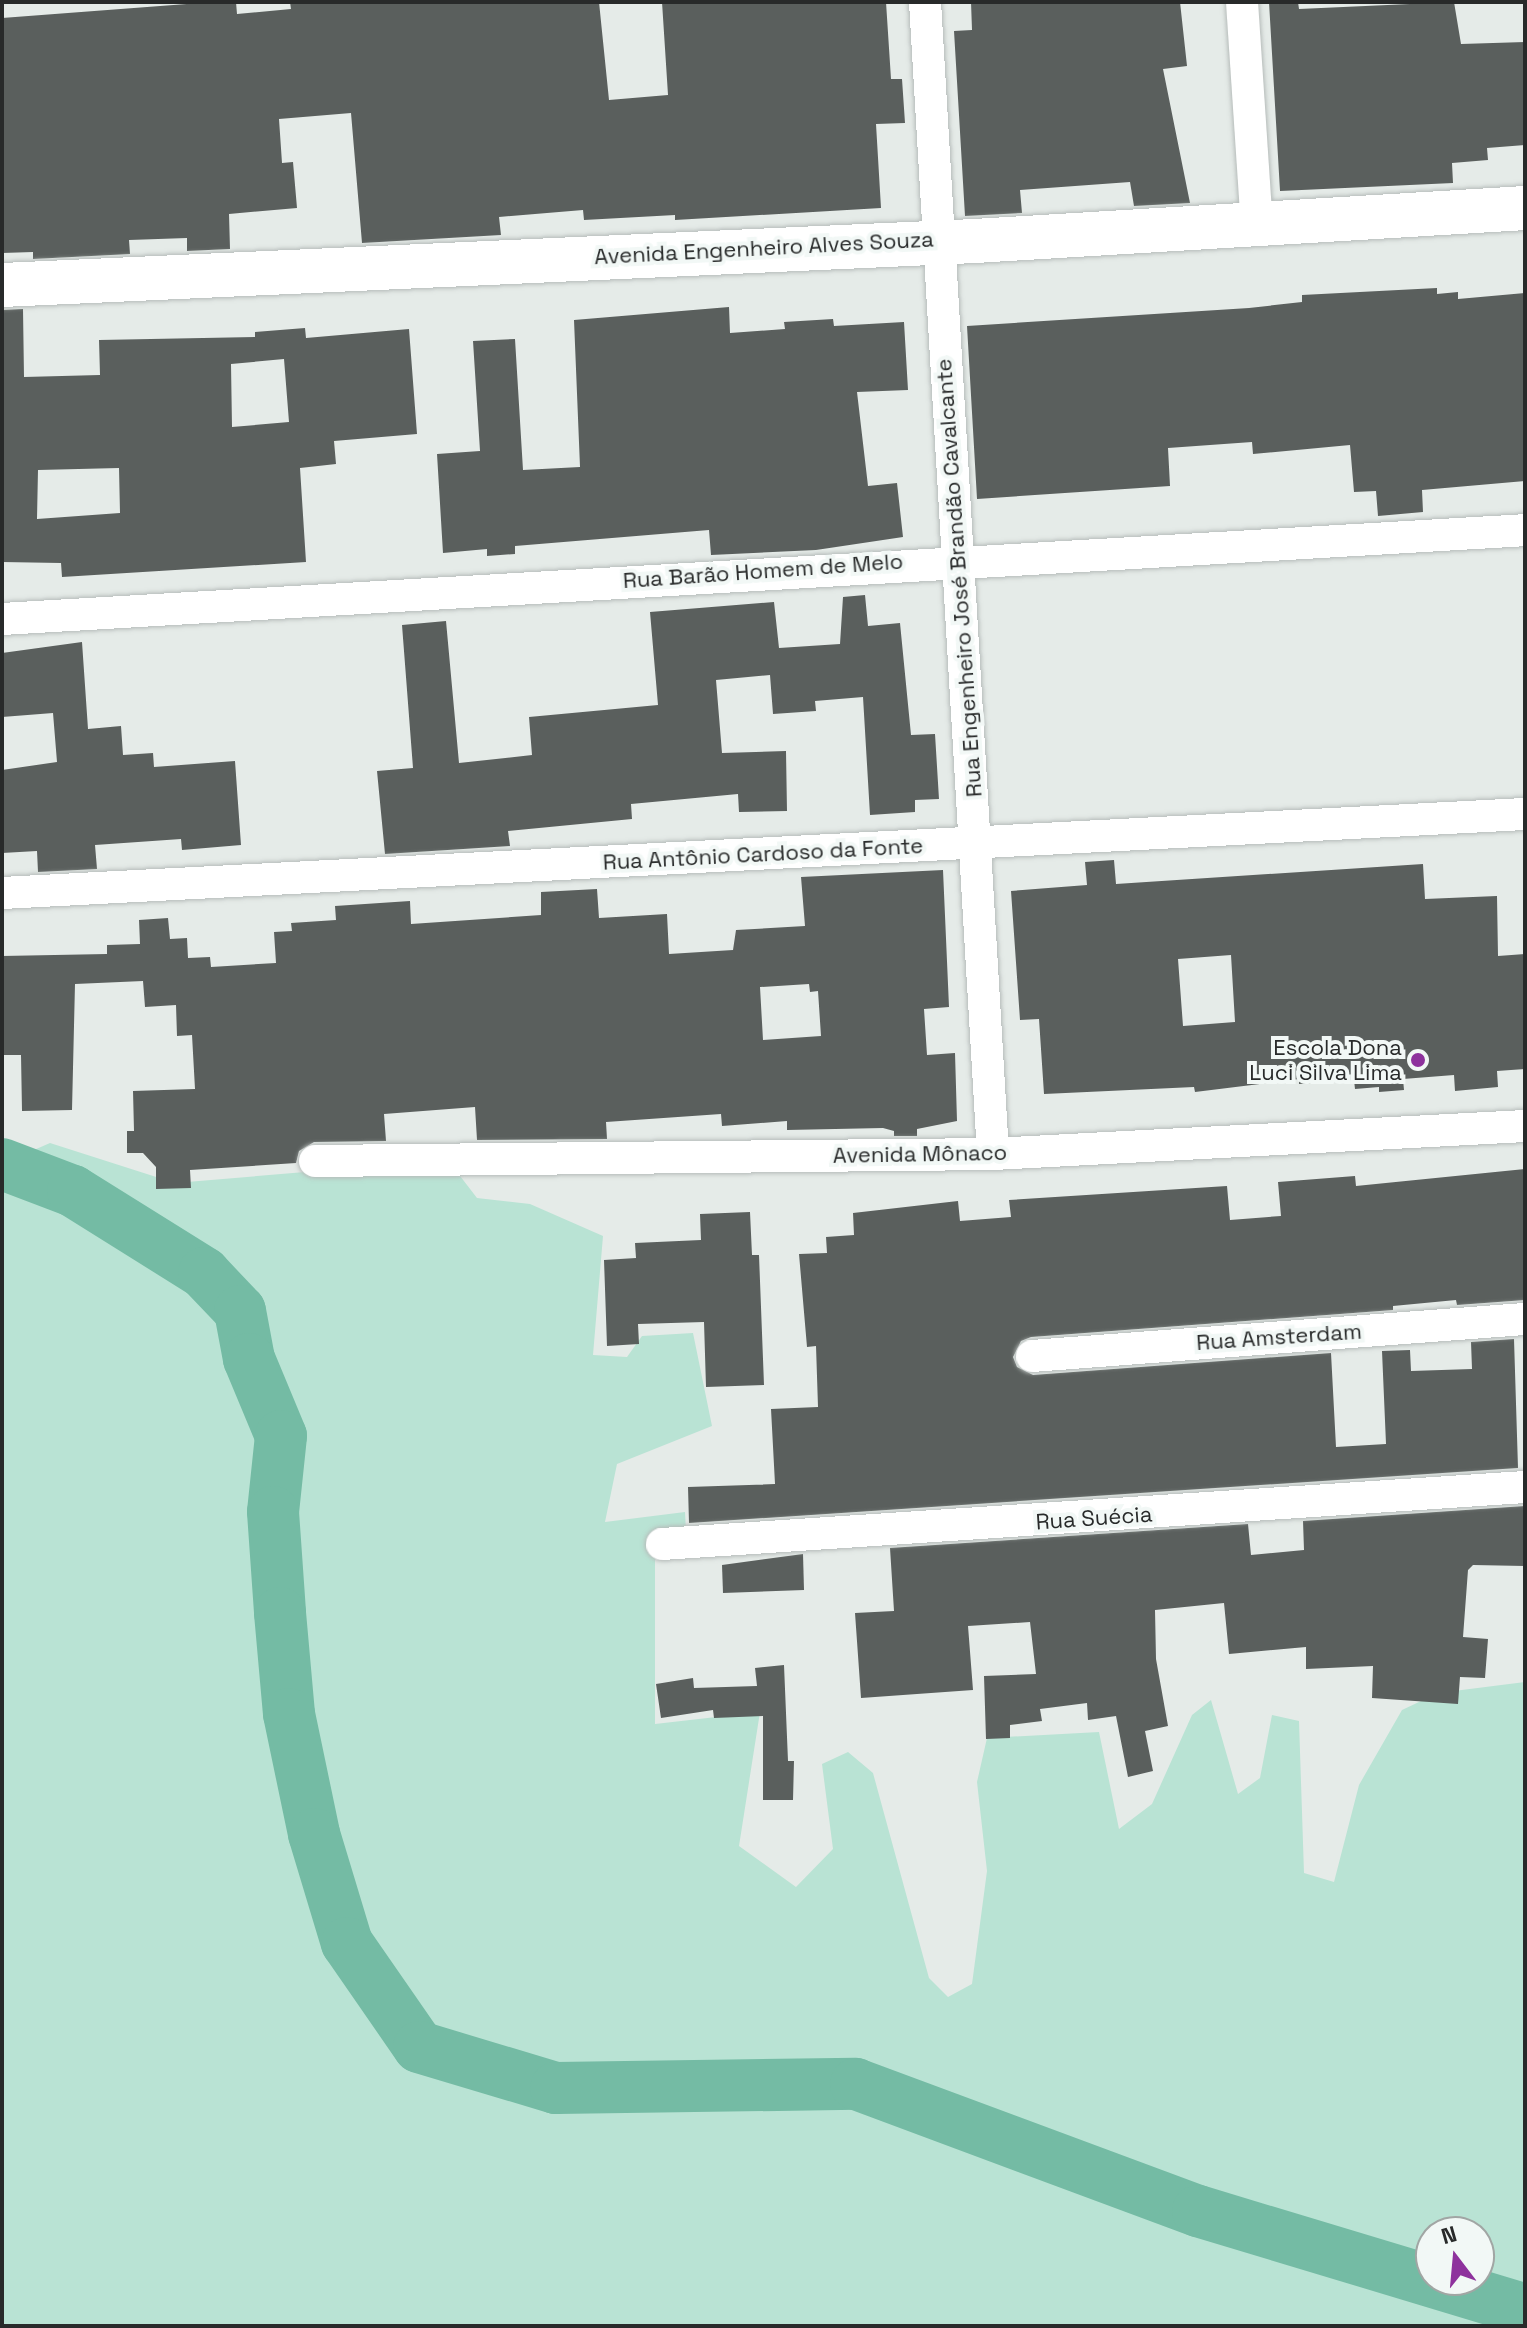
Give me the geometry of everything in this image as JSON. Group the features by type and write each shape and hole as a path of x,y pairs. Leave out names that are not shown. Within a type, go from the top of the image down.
{"main road":[{"name":"Avenida Engenheiro Alves Souza","path":"2,285 1257,226 1525,208"}],"street":[{"name":"Rua Engenheiro José Brandão Cavalcante","path":"925,2 936,239 959,559 993,1154"},
{"path":"1242,2 1257,226"},
{"name":"Rua Barão Homem de Melo","path":"2,619 959,559 1525,530"},
{"name":"Rua Antônio Cardoso da Fonte","path":"2,893 1525,814"},
{"name":"Avenida Mônaco","path":"315,1161 993,1154 1525,1126"},
{"name":"Rua Amsterdam","path":"1032,1356 1525,1319"},
{"name":"Rua Suécia","path":"662,1544 1525,1487"}],"green space":[{"path":"50,1143 175,1183 353,1168 457,1172 477,1198 530,1204 603,1236 593,1355 627,1357 642,1336 693,1333 712,1426 617,1464 605,1522 685,1512 686,1532 655,1536 655,1724 760,1712 739,1846 796,1887 833,1849 822,1764 848,1752 873,1773 929,1978 948,1997 972,1984 987,1871 977,1782 987,1738 1099,1732 1119,1829 1152,1804 1192,1715 1211,1700 1238,1794 1260,1778 1272,1715 1299,1721 1304,1873 1334,1882 1359,1785 1402,1710 1438,1693 1525,1682 1525,2326 2,2326 2,1164"}],"building":[{"path":"236,2 237,14 291,9 290,2 599,2 609,100 668,95 662,2 886,2 891,79 902,79 905,123 876,124 881,208 675,220 675,215 584,220 583,210 499,217 501,235 362,243 351,113 279,119 282,163 293,162 297,208 229,214 230,249 187,251 187,238 129,240 130,254 33,259 33,252 2,253 2,18"},
{"path":"971,2 1180,2 1187,66 1163,69 1190,203 1134,206 1130,182 1020,190 1022,213 965,216 954,31 972,30"},
{"path":"1269,2 1298,2 1299,9 1454,2 1461,44 1525,42 1525,145 1487,148 1488,160 1452,163 1453,183 1280,191"},
{"path":"1437,288 1437,294 1458,292 1458,299 1525,293 1525,481 1422,490 1423,512 1378,516 1376,491 1354,492 1350,445 1253,454 1252,442 1168,448 1170,486 977,499 967,326 1249,308 1302,302 1302,295"},
{"path":"729,307 730,333 785,329 784,322 833,319 834,326 904,322 908,390 857,392 868,486 897,483 903,537 816,550 711,555 709,530 515,546 515,554 487,556 487,549 443,553 437,454 480,451 473,341 515,339 523,470 580,467 574,320"},
{"path":"23,309 24,377 100,375 99,340 255,337 255,332 305,328 306,338 409,329 417,434 334,441 336,464 300,468 306,562 62,577 61,563 2,562 2,310","holes":["284,359 289,422 232,427 231,364","119,468 120,513 37,519 38,470"]},
{"path":"865,595 868,626 900,623 911,735 935,734 939,799 915,800 915,812 870,815 863,697 815,701 816,711 773,714 770,675 716,680 722,753 786,751 787,811 739,812 738,794 631,804 632,819 508,831 510,846 385,854 377,771 413,768 402,625 446,621 459,763 532,755 529,717 658,705 650,612 774,602 779,648 840,644 843,597"},
{"path":"82,642 88,729 121,726 123,755 153,753 154,767 235,761 241,845 182,850 181,839 95,845 97,869 38,872 37,851 2,853 2,770 57,762 53,713 2,717 2,653"},
{"path":"1114,860 1116,884 1423,864 1425,899 1497,896 1498,956 1525,954 1525,1069 1497,1071 1498,1087 1455,1091 1454,1075 1403,1079 1404,1090 1379,1092 1379,1087 1355,1089 1354,1080 1299,1084 1299,1079 1195,1092 1194,1087 1044,1094 1039,1019 1020,1020 1011,891 1087,885 1085,862","holes":["1231,955 1235,1022 1183,1026 1178,959"]},
{"path":"943,870 949,1007 924,1009 927,1055 955,1053 957,1121 917,1129 917,1136 894,1136 894,1131 883,1128 787,1130 787,1121 722,1126 721,1114 606,1122 607,1139 477,1140 475,1107 384,1114 386,1141 314,1142 299,1151 296,1163 190,1170 191,1188 156,1189 156,1167 143,1153 127,1153 127,1131 134,1131 133,1091 195,1089 192,1035 177,1036 176,1005 145,1007 143,981 75,984 72,1110 22,1111 21,1055 2,1055 2,956 107,954 107,945 140,944 139,920 168,918 170,939 187,938 188,958 210,957 211,967 276,963 274,932 292,931 291,923 336,920 335,906 410,901 411,924 541,915 541,892 597,889 599,918 667,914 669,954 733,950 736,930 805,926 801,877","holes":["809,984 810,992 818,991 821,1036 763,1040 760,987"]},
{"path":"1525,1169 1525,1300 1457,1305 1456,1300 1393,1306 1393,1310 1031,1337 1021,1341 1013,1357 1017,1367 1033,1375 1331,1353 1336,1447 1386,1444 1382,1351 1410,1350 1411,1371 1472,1369 1471,1342 1514,1339 1518,1468 689,1523 688,1487 775,1484 771,1409 818,1407 816,1346 807,1347 799,1254 827,1253 826,1237 854,1235 853,1213 958,1201 960,1221 1011,1217 1009,1200 1227,1186 1230,1220 1281,1216 1278,1182 1355,1176 1356,1186"},
{"path":"750,1212 752,1255 759,1255 764,1385 706,1387 704,1322 638,1324 639,1344 607,1346 604,1260 636,1258 635,1243 701,1240 700,1214"},
{"path":"1525,1506 1525,1566 1473,1565 1468,1570 1463,1637 1488,1639 1485,1678 1460,1677 1458,1704 1372,1698 1373,1666 1306,1669 1306,1647 1229,1654 1224,1603 1155,1610 1156,1659 1168,1726 1145,1731 1153,1771 1128,1777 1116,1716 1088,1720 1087,1703 1040,1709 1042,1721 1010,1725 1010,1738 986,1739 984,1676 1036,1674 1030,1622 968,1626 973,1690 861,1698 855,1613 894,1611 890,1548 1248,1524 1251,1555 1304,1550 1303,1521"},
{"path":"803,1554 804,1590 723,1593 722,1565"},
{"path":"784,1665 788,1761 794,1761 793,1800 763,1800 763,1716 714,1718 713,1710 661,1718 656,1684 693,1678 694,1688 757,1686 755,1668"}],"waterway":[{"path":"2,1164 73,1191 204,1273 240,1311 249,1359 281,1436 273,1512 280,1613 289,1714 314,1834 347,1943 419,2047 556,2088 856,2084 1198,2211 1525,2310"}],"place":[{"name":"Escola Dona Luci Silva Lima","path":"1418,1060"}]}
